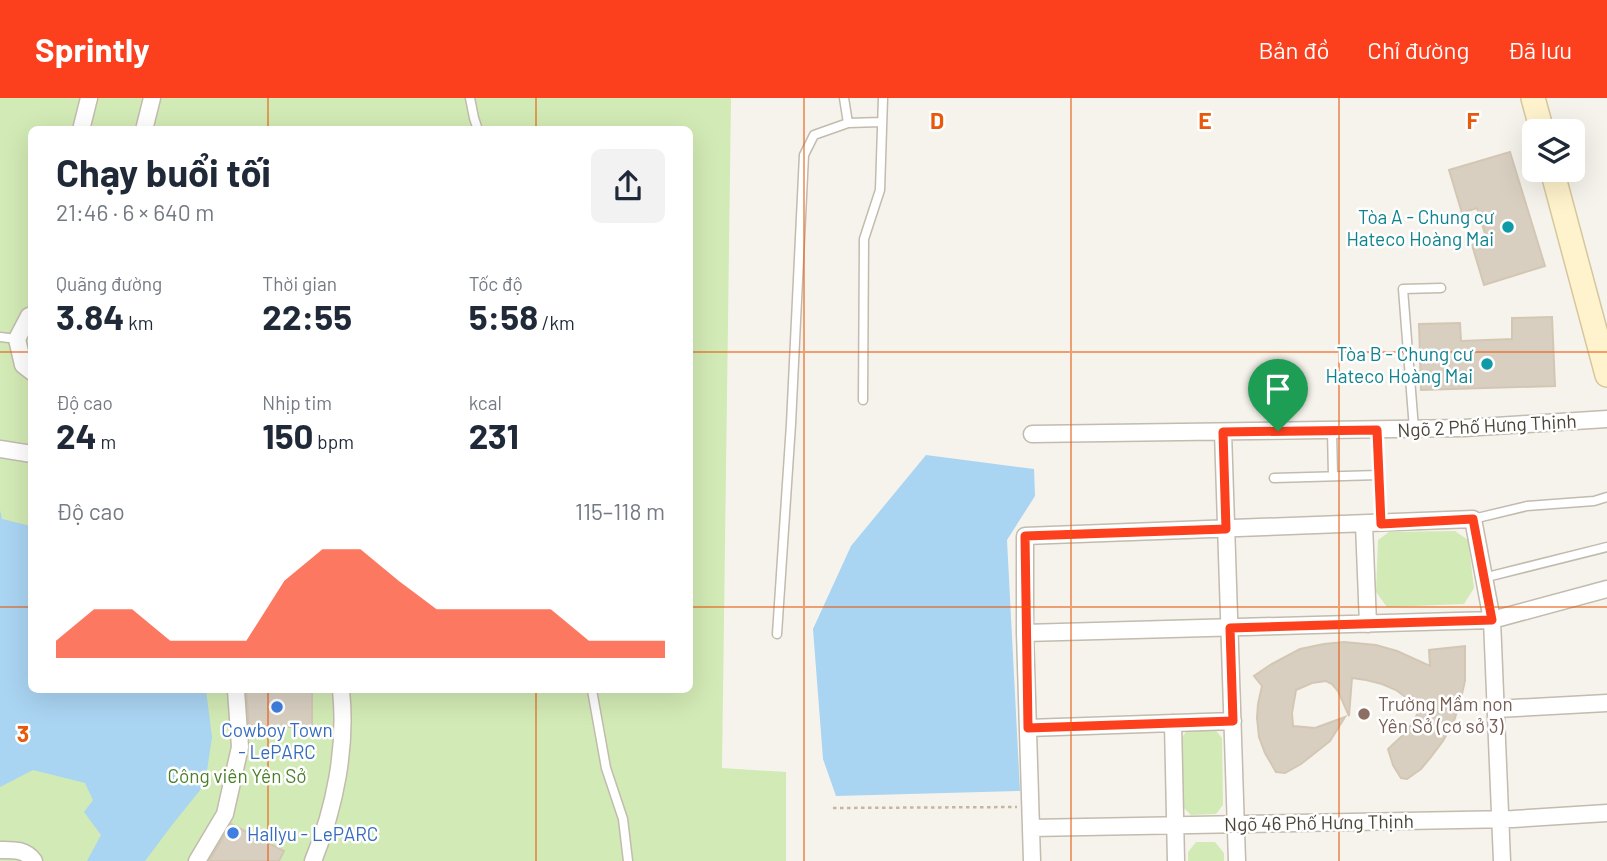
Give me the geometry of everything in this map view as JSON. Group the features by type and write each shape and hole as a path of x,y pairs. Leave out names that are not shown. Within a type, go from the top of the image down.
{"street":[{"path":"82,126 89,98"},
{"path":"145,126 152,98"},
{"path":"1533,98 1539,119"},
{"path":"1555,182 1607,375"},
{"path":"28,318 17,340 23,365 28,369"},
{"name":"Ngõ 2 Phố Hưng Thịnh","path":"1032,434 1464,428 1607,419"},
{"path":"1223,432 1237,861"},
{"path":"0,449 28,453"},
{"path":"1032,861 1025,536 1473,519 1492,620 1502,861"},
{"path":"1367,624 1372,524"},
{"path":"1026,634 1492,620 1607,589"},
{"path":"197,861 225,814 240,747 236,693"},
{"path":"313,861 337,788 344,714 341,693"},
{"path":"1496,709 1607,703"},
{"path":"1028,728 1233,721"},
{"path":"1173,723 1176,861"},
{"name":"Ngõ 46 Phố Hưng Thịnh","path":"1031,828 1501,819 1607,814"},
{"path":"0,850 21,850 34,861"}],"lane":[{"path":"470,98 477,126"},
{"path":"844,98 848,123"},
{"path":"863,400 864,239 880,190 883,98"},
{"path":"777,634 791,424 804,155 814,135 848,123 881,122"},
{"path":"1414,429 1403,289 1441,288"},
{"path":"0,337 17,340"},
{"path":"1332,430 1333,476"},
{"path":"1372,524 1379,475 1377,430"},
{"path":"1274,478 1379,475"},
{"path":"1473,519 1527,506 1594,501 1607,497"},
{"path":"1483,578 1607,547"},
{"path":"593,693 606,768 623,819 628,861"}],"path":[{"path":"833,808 1031,806"}],"green space":[{"name":"Công viên Yên Sở","path":"0,98 731,98 722,768 786,772 786,861 0,861"},
{"path":"1455,531 1468,540 1474,588 1464,604 1387,607 1376,592 1378,540 1389,532"},
{"path":"1213,727 1222,738 1223,805 1216,814 1191,815 1181,805 1180,740 1189,728"},
{"path":"1196,842 1215,842 1224,853 1224,861 1188,861 1188,852"}],"water":[{"path":"926,455 1034,469 1035,496 1007,540 1020,791 836,796 823,759 813,629 851,546"},
{"path":"0,510 2,519 28,525 28,693 206,693 212,737 205,784 145,861 87,861 101,835 84,812 93,800 85,783 33,770 0,787"}],"building":[{"name":"Tòa A - Chung cư Hateco Hoàng Mai","path":"1510,152 1545,266 1484,285 1472,245 1487,240 1477,208 1462,213 1449,170"},
{"name":"Tòa B - Chung cư Hateco Hoàng Mai","path":"1552,317 1555,386 1421,390 1419,324 1460,323 1461,341 1512,339 1512,318"},
{"path":"1344,642 1376,645 1430,666 1429,650 1465,646 1465,681 1454,721 1431,757 1407,779 1401,778 1388,749 1413,723 1420,708 1396,690 1366,680 1352,678 1349,716 1338,691 1326,681 1312,683 1296,690 1293,726 1315,728 1345,717 1330,741 1285,773 1276,772 1265,753 1259,737 1257,718 1262,686 1254,676 1300,649"},
{"name":"Cowboy Town - LePARC","path":"246,693 312,693 312,728 249,725"},
{"name":"Hallyu - LePARC","path":"231,824 284,851 279,861 209,861"}],"place":[{"name":"Tòa A - Chung cư Hateco Hoàng Mai","path":"1508,227"},
{"name":"Tòa B - Chung cư Hateco Hoàng Mai","path":"1487,364"},
{"name":"Cowboy Town - LePARC","path":"277,707"},
{"name":"Trường Mầm non Yên Sở (cơ sở 3)","path":"1364,714"},
{"name":"Hallyu - LePARC","path":"233,833"}],"route":[{"path":"1377,430 1381,524 1473,519 1492,620 1230,628 1233,721 1028,728 1025,536 1226,529 1223,432 1278,431 1377,430"}]}
